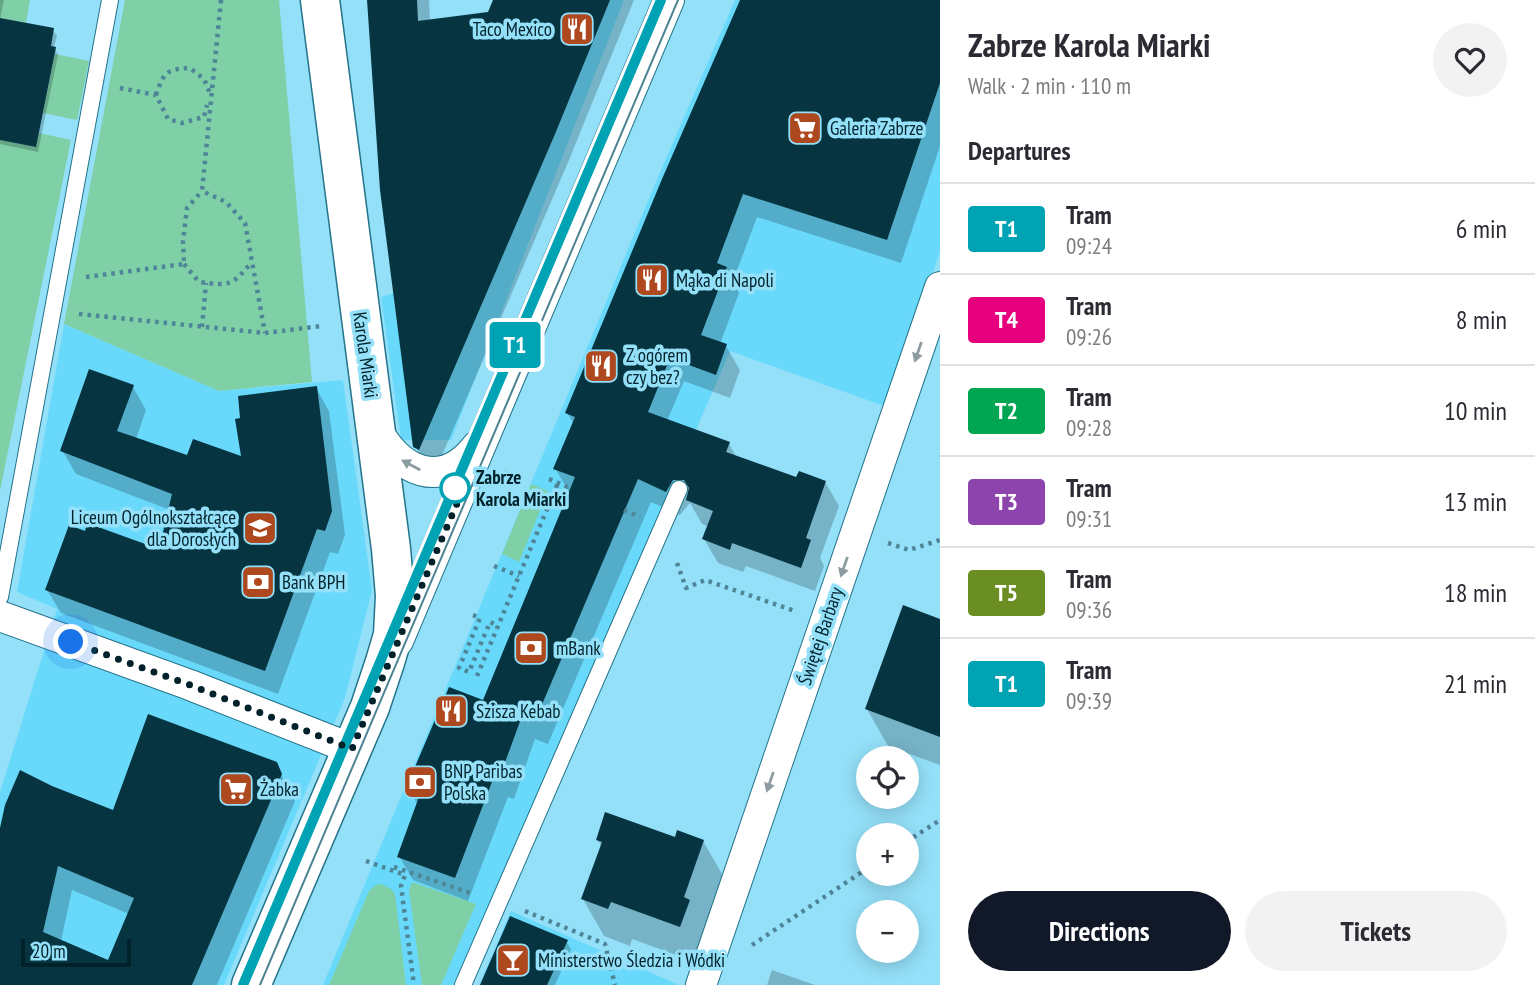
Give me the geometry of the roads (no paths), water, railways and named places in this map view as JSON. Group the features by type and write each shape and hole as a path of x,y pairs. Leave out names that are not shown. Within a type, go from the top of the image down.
{"main road":[{"name":"Karola Miarki","path":"251,985 370,707 393,635 395,596 391,549 320,0"}],"street":[{"path":"370,707 669,0"},
{"name":"Świętej Barbary","path":"703,981 940,287"},
{"path":"375,425 382,440 398,458 421,470 435,473 450,470 467,459 486,435"},
{"path":"0,616 190,685 352,749"}],"lane":[{"path":"0,597 110,0"},
{"path":"463,985 679,489"}],"tram line":[{"path":"243,985 661,0"},
{"name":"T1","path":"243,985 661,0"},
{"path":"260,985 678,0"}],"place":[{"name":"Taco Mexico","path":"577,29"},
{"name":"Galeria Zabrze","path":"805,128"},
{"name":"Mąka di Napoli","path":"652,280"},
{"name":"Z ogórem czy bez?","path":"601,366"},
{"name":"Zabrze Karola Miarki","path":"455,488"},
{"name":"Liceum Ogólnokształcące dla Dorosłych","path":"260,528"},
{"name":"Bank BPH","path":"258,582"},
{"name":"mBank","path":"531,648"},
{"name":"Szisza Kebab","path":"451,711"},
{"name":"BNP Paribas Polska","path":"420,782"},
{"name":"Żabka","path":"236,789"},
{"name":"Ministerstwo Śledzia i Wódki","path":"513,960"}]}
